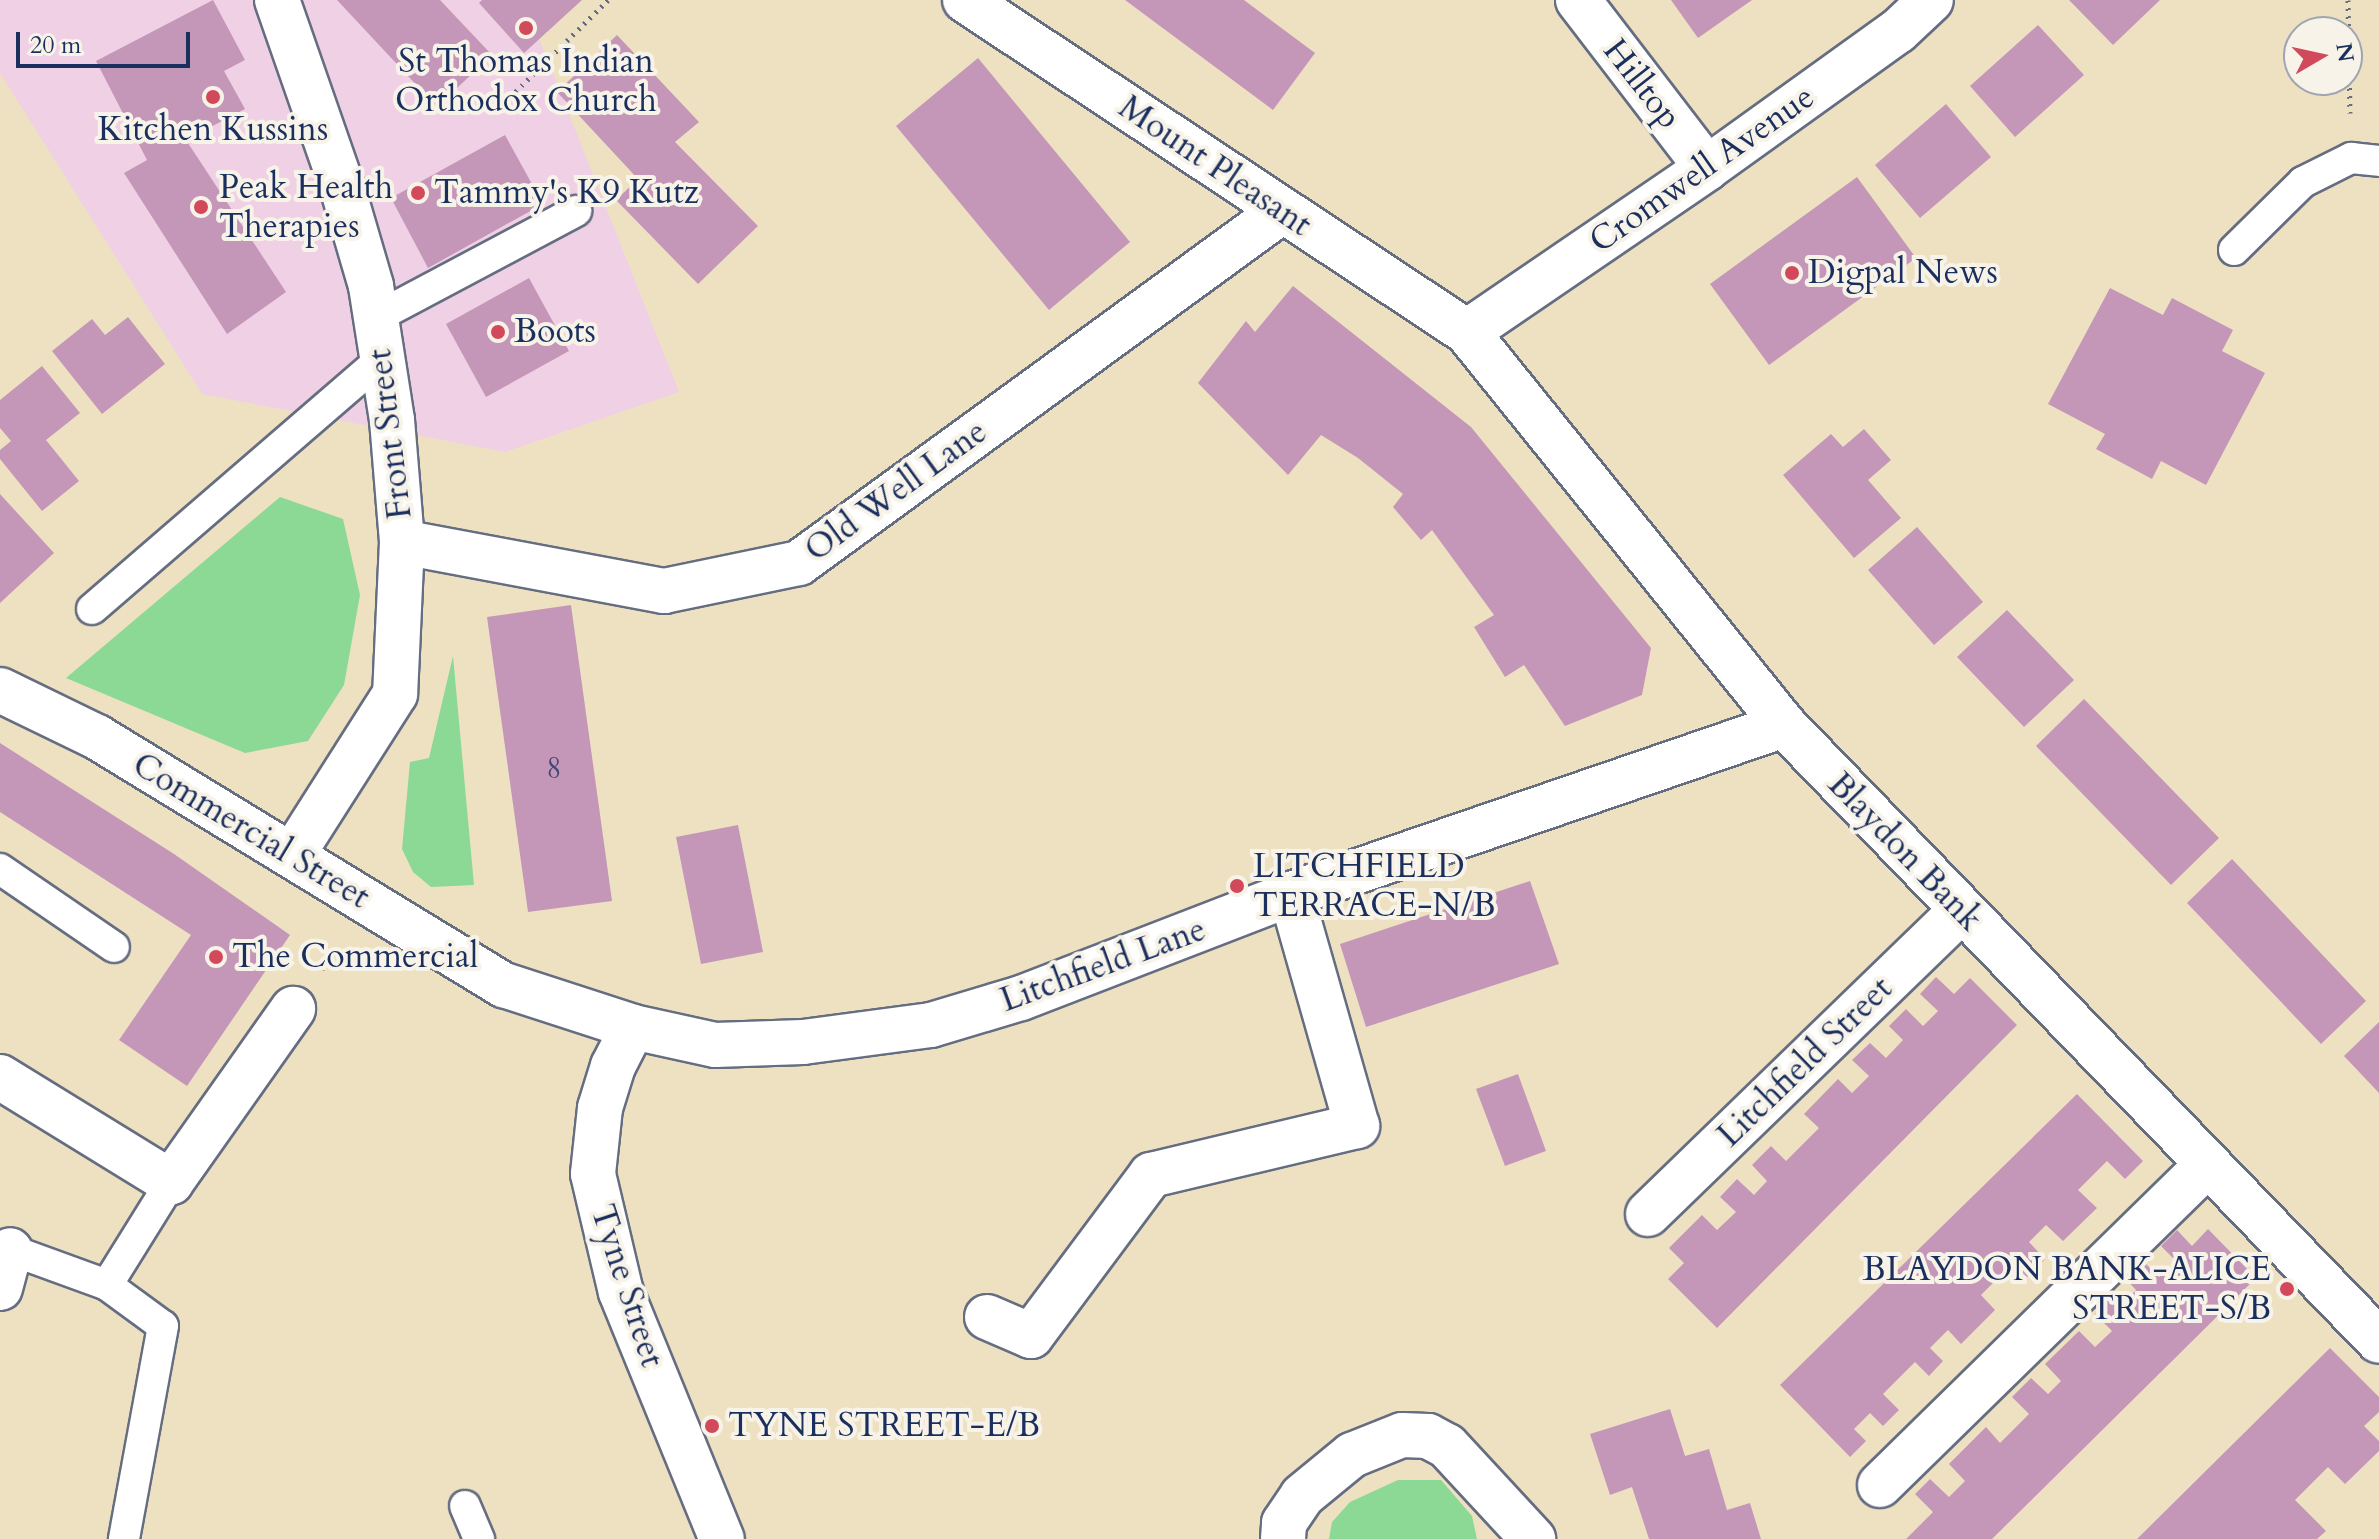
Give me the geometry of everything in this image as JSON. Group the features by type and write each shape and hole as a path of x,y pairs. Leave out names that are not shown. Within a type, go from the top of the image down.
{"street":[{"name":"Front Street","path":"277,0 343,190 371,286 392,420 402,542 395,694 293,854"},
{"name":"Mount Pleasant","path":"965,0 1467,332"},
{"name":"Hilltop","path":"1578,0 1707,168"},
{"name":"Cromwell Avenue","path":"1467,332 1707,168 1898,31 1931,0"},
{"name":"Old Well Lane","path":"402,542 664,591 799,563 1282,211"},
{"name":"Blaydon Bank","path":"1467,332 1784,725 2379,1341"},
{"name":"Commercial Street","path":"0,690 97,737 504,985 633,1027"},
{"name":"Litchfield Lane","path":"633,1027 715,1045 803,1042 931,1025 1021,998 1291,894 1784,725"},
{"path":"987,1317 1031,1336 1151,1175 1357,1126 1291,894"},
{"name":"Litchfield Street","path":"1648,1214 1961,911"},
{"path":"0,1077 171,1182 293,1009"},
{"name":"Tyne Street","path":"633,1027 613,1066 600,1108 593,1174 621,1292 722,1539"},
{"path":"1880,1485 2207,1165"},
{"path":"1283,1539 1284,1523 1302,1496 1352,1455 1402,1435 1428,1436 1447,1446 1533,1539"}],"lane":[{"path":"2234,250 2303,182 2365,160"},
{"path":"92,609 379,339 576,211"},
{"path":"0,869 114,947"},
{"path":"107,1285 171,1182"},
{"path":"3,1261 107,1285 163,1326 124,1539"},
{"path":"465,1506 479,1539"}],"path":[{"path":"510,97 608,0"},
{"path":"2348,0 2365,160"},
{"path":"293,1009 371,904"}],"shaded area":[{"path":"0,0 524,0 679,392 505,452 202,394 0,73"}],"green space":[{"path":"280,497 343,519 360,595 344,685 308,741 245,753 66,678"},
{"path":"453,656 474,885 431,887 413,872 402,849 410,762 429,758"},
{"path":"1398,1480 1441,1480 1472,1516 1477,1539 1329,1539 1332,1522 1350,1502"}],"building":[{"path":"213,0 245,60 224,71 245,109 186,140 286,292 227,334 124,173 147,160 96,61"},
{"path":"337,0 440,0 492,55 437,107"},
{"name":"St Thomas Indian Orthodox Church","path":"482,0 582,0 524,53 479,3"},
{"path":"1125,0 1244,0 1315,53 1273,110"},
{"path":"1671,0 1752,0 1698,38"},
{"path":"2069,0 2160,0 2113,45"},
{"path":"2038,25 2084,75 2015,137 1970,86"},
{"path":"617,35 699,122 675,142 758,226 698,284 616,200 638,179 557,92"},
{"path":"978,58 1130,242 1049,310 896,126"},
{"path":"1946,104 1991,157 1920,218 1875,165"},
{"path":"505,135 543,204 428,268 391,198"},
{"path":"1857,177 1916,258 1769,365 1710,284"},
{"path":"529,278 569,351 486,397 446,324"},
{"path":"1293,286 1471,427 1651,648 1642,695 1565,726 1524,665 1505,677 1474,627 1494,615 1432,530 1421,540 1393,507 1403,494 1358,458 1321,435 1288,475 1198,383 1246,321 1255,332"},
{"path":"2110,288 2163,315 2172,298 2233,330 2222,351 2265,373 2206,485 2161,461 2152,479 2096,449 2105,434 2048,404"},
{"path":"128,317 165,364 102,414 52,351 92,319 105,335"},
{"path":"42,366 80,413 46,440 79,481 42,511 0,459 0,450 11,441 0,428 0,400"},
{"path":"1864,429 1891,460 1868,480 1901,518 1854,558 1783,475 1831,434 1843,447"},
{"path":"0,494 54,553 0,603"},
{"path":"1917,527 1983,602 1934,645 1868,570"},
{"path":"571,605 612,901 528,912 487,617"},
{"path":"2007,610 2074,680 2024,727 1957,657"},
{"path":"2084,699 2219,838 2171,885 2036,746"},
{"path":"0,743 174,854 290,935 187,1086 119,1040 191,935 0,812"},
{"path":"738,825 763,952 701,964 676,837"},
{"path":"2232,859 2366,1001 2321,1044 2187,903"},
{"path":"1530,881 1559,964 1366,1027 1340,944"},
{"path":"1936,977 1954,994 1970,978 2017,1025 1717,1328 1668,1279 1684,1263 1669,1248 1702,1215 1717,1230 1736,1212 1720,1197 1737,1179 1754,1195 1767,1181 1752,1165 1771,1146 1786,1161 1819,1128 1804,1114 1838,1079 1852,1093 1869,1076 1852,1060 1870,1043 1886,1058 1903,1040 1889,1026 1906,1009 1923,1026 1938,1011 1920,994"},
{"path":"2379,1022 2379,1093 2344,1056"},
{"path":"1518,1074 1546,1151 1505,1166 1476,1089"},
{"path":"2077,1094 2143,1161 2125,1179 2107,1161 2078,1190 2097,1208 2063,1241 2046,1225 2029,1242 2045,1259 2027,1277 2013,1263 1981,1295 1995,1310 1961,1344 1948,1330 1930,1348 1943,1361 1929,1376 1915,1362 1883,1394 1899,1410 1883,1426 1870,1413 1854,1429 1866,1441 1850,1457 1780,1385"},
{"path":"2208,1229 2256,1278 1992,1539 1906,1539 1933,1512 1915,1494 1930,1479 1949,1497 1965,1481 1949,1464 1986,1427 2000,1443 2029,1414 2012,1397 2031,1378 2048,1394 2061,1381 2045,1364 2079,1331 2095,1347 2112,1331 2095,1314 2111,1297 2120,1306 2136,1290 2126,1279 2144,1262 2159,1277 2176,1261 2161,1246 2177,1230 2192,1246"},
{"path":"2330,1348 2379,1397 2379,1412 2364,1426 2379,1441 2379,1451 2345,1484 2328,1467 2295,1500 2326,1531 2317,1539 2137,1539"},
{"path":"1670,1409 1685,1456 1709,1449 1727,1510 1750,1503 1761,1539 1649,1539 1632,1487 1610,1495 1590,1434"}],"place":[{"name":"St Thomas Indian Orthodox Church","path":"526,28"},
{"name":"Kitchen Kussins","path":"213,97"},
{"name":"Tammy's K9 Kutz","path":"418,193"},
{"name":"Peak Health Therapies","path":"201,207"},
{"name":"Digpal News","path":"1792,273"},
{"name":"Boots","path":"498,332"},
{"name":"LITCHFIELD TERRACE-N/B","path":"1237,886"},
{"name":"The Commercial","path":"216,957"},
{"name":"BLAYDON BANK-ALICE STREET-S/B","path":"2287,1289"},
{"name":"TYNE STREET-E/B","path":"712,1426"}]}
